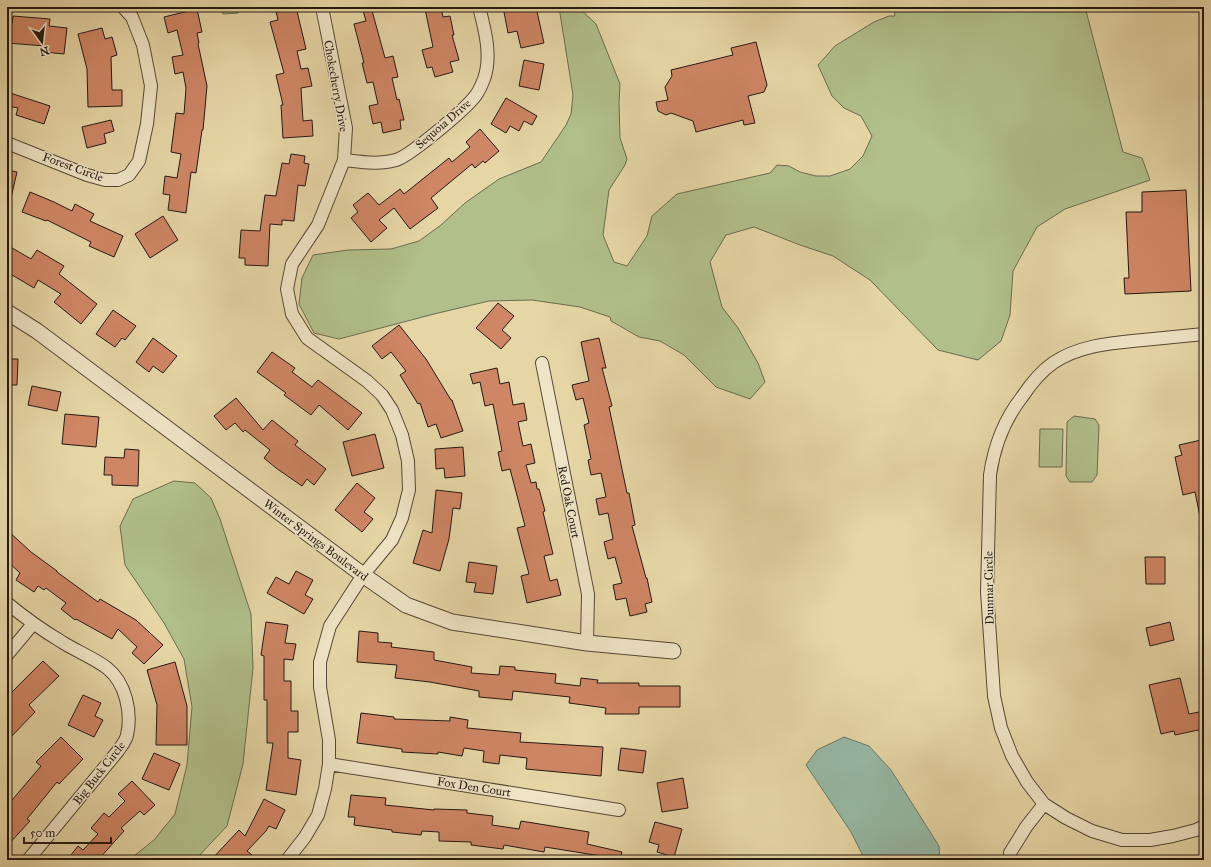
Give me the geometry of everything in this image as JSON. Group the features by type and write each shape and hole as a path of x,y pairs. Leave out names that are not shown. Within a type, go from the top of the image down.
{"street":[{"name":"Forest Circle","path":"7,143 87,175 105,180 118,180 129,175 139,161 148,124 150,86 143,45 132,17 123,7"},
{"name":"Chokecherry Drive","path":"287,860 305,838 318,815 326,789 329,764 329,740 320,687 320,662 330,626 363,575 392,540 402,518 409,490 408,461 402,435 392,410 382,396 367,381 307,338 292,314 287,289 292,264 318,225 344,160 346,128 322,7"},
{"name":"Sequoia Drive","path":"344,160 381,163 397,160 413,151 475,96 484,79 488,62 486,37 479,7"},
{"name":"Winter Springs Boulevard","path":"7,312 43,336 363,575 406,605 452,622 587,643 673,651"},
{"name":"Dunmar Circle","path":"1204,334 1115,343 1088,348 1059,360 1044,370 1031,384 1012,409 994,450 990,475 987,592 994,696 1001,728 1012,756 1027,782 1044,804 1066,818 1092,831 1122,840 1150,840 1173,836 1196,830 1204,826"},
{"name":"Red Oak Court","path":"542,363 588,594 587,643"},
{"name":"Big Buck Circle","path":"7,603 33,624 107,669 120,684 126,698 129,716 127,737 118,751 28,860"},
{"path":"7,655 33,624"},
{"name":"Fox Den Court","path":"329,764 619,810"},
{"path":"1011,860 1010,853 1026,827 1044,804"}],"green space":[{"path":"220,7 238,7 238,13 223,14"},
{"path":"559,7 578,7 596,24 620,84 620,138 627,159 625,165 609,190 603,235 614,262 627,266 647,236 652,216 677,194 770,173 777,165 789,166 800,172 816,176 830,176 850,169 863,156 872,136 861,116 844,108 832,96 818,65 835,46 874,22 889,16 895,16 894,7 1085,7 1123,152 1142,158 1150,180 1065,209 1037,227 1013,271 1010,315 1001,341 978,360 938,350 870,280 833,256 754,227 726,235 710,262 722,307 738,328 758,363 765,382 750,399 716,387 684,355 660,341 639,337 611,321 610,317 580,307 532,300 489,301 339,339 314,333 299,304 302,278 313,255 348,250 391,249 419,241 441,225 465,203 499,179 541,162 566,125 571,114 573,95"},
{"path":"1074,416 1095,419 1099,425 1097,475 1092,482 1070,482 1066,476 1067,422"},
{"path":"1040,429 1063,429 1062,467 1039,467"},
{"path":"174,481 195,483 211,498 220,519 251,614 253,668 243,764 227,826 195,860 129,860 154,840 175,814 187,765 192,707 184,659 164,623 125,565 120,526 133,499"}],"shaded area":[{"path":"844,737 869,746 891,770 939,846 940,860 865,860 851,832 806,765 817,750"}],"building":[{"path":"275,7 296,7 306,49 297,51 301,69 308,68 312,86 301,88 303,121 312,120 313,136 283,138 281,105 283,105 276,75 284,73 270,22 278,20"},
{"path":"362,7 371,7 385,58 393,56 398,77 392,78 397,100 399,99 404,120 400,120 401,129 383,133 381,122 373,124 369,106 378,104 373,82 367,83 362,63 364,63 354,24 366,21"},
{"path":"441,7 443,17 450,16 454,35 452,35 459,60 450,62 453,72 435,77 432,67 427,68 422,50 433,47 425,9"},
{"path":"503,7 536,7 544,43 521,48 517,31 508,33"},
{"path":"197,9 202,32 197,33 198,44 207,86 203,130 196,173 191,172 186,213 168,210 170,195 163,194 165,176 177,178 181,154 171,152 176,113 184,114 186,88 183,72 175,74 172,57 183,55 177,30 168,33 164,17"},
{"path":"13,16 50,19 49,26 67,28 64,54 44,52 45,46 7,43 7,23 12,24"},
{"path":"102,28 105,39 112,37 117,55 111,57 112,90 122,90 122,106 88,107 87,69 78,34"},
{"path":"756,42 767,85 764,92 748,96 755,123 744,125 743,120 696,132 693,121 671,113 666,115 658,111 656,102 668,100 665,87 672,76 671,70 733,55 731,48"},
{"path":"524,60 544,64 539,90 519,86"},
{"path":"7,92 50,106 44,124 16,115 18,108 7,106"},
{"path":"506,98 537,116 532,125 524,121 519,131 510,126 506,133 491,124"},
{"path":"111,120 114,131 104,134 106,143 87,148 82,127"},
{"path":"480,129 499,151 485,163 483,161 475,168 472,164 431,198 438,208 410,229 394,208 379,220 387,228 371,242 351,218 358,212 353,205 368,193 379,205 400,189 404,194 449,158 452,162 470,147 466,142"},
{"path":"291,154 305,156 304,163 309,164 305,186 298,185 294,221 282,220 282,225 270,224 268,266 245,265 245,258 239,258 241,230 260,231 265,195 276,196 282,163 289,164"},
{"path":"7,170 17,172 11,198 7,197"},
{"path":"1186,190 1191,291 1125,294 1124,278 1129,278 1126,212 1142,212 1142,192"},
{"path":"30,192 72,211 75,204 94,214 90,221 123,236 114,257 89,246 91,242 47,220 46,221 22,212"},
{"path":"163,216 178,240 150,258 135,234"},
{"path":"7,245 31,259 37,250 64,266 59,274 97,304 81,324 54,302 61,294 38,280 34,288 7,272"},
{"path":"498,303 514,316 502,330 511,338 501,349 476,328"},
{"path":"113,310 136,326 125,340 122,338 115,347 96,334"},
{"path":"399,325 426,359 452,400 463,431 441,438 436,424 428,427 420,403 418,404 400,375 406,371 391,352 382,359 372,346"},
{"path":"153,338 177,356 163,373 153,366 149,372 136,362"},
{"path":"599,338 606,368 602,368 612,406 609,407 635,525 632,526 647,578 652,602 645,604 647,612 630,616 626,598 616,600 613,585 622,583 615,557 608,559 604,542 613,539 608,513 599,515 596,499 606,497 601,473 591,475 588,460 591,459 584,425 589,423 583,398 576,400 572,385 589,381 581,342"},
{"path":"272,352 295,368 292,372 312,387 318,380 362,413 348,430 319,405 311,415 284,395 286,393 257,372"},
{"path":"7,359 18,359 17,385 7,385"},
{"path":"497,368 500,384 509,382 513,405 524,403 527,420 518,422 523,446 531,444 535,463 526,465 531,483 536,482 537,489 539,489 545,511 543,512 553,554 544,556 550,581 557,579 561,595 527,603 521,576 529,574 517,528 525,526 510,469 502,471 498,452 502,451 493,404 485,406 480,382 473,384 470,374"},
{"path":"32,386 61,392 57,411 28,405"},
{"path":"236,398 263,430 272,420 298,441 295,445 326,469 314,485 307,479 302,486 276,468 264,458 270,450 245,430 243,432 235,423 226,430 214,416"},
{"path":"65,414 99,417 96,447 62,444"},
{"path":"375,434 384,468 352,476 343,442"},
{"path":"1201,440 1204,454 1204,516 1200,517 1195,492 1183,495 1175,457 1182,455 1179,445"},
{"path":"463,447 465,476 445,478 444,468 436,469 435,449"},
{"path":"125,449 139,450 138,486 112,485 112,475 104,475 105,457 124,458"},
{"path":"357,483 375,498 364,512 373,519 362,532 335,510"},
{"path":"436,490 462,493 460,509 453,508 449,539 440,571 413,563 423,530 432,533"},
{"path":"7,530 31,552 57,572 98,602 100,599 136,620 163,645 144,664 132,653 137,647 118,629 112,639 76,619 75,620 61,609 66,603 46,588 44,590 38,586 34,592 16,580 20,573 7,561"},
{"path":"1145,557 1165,557 1165,584 1146,584"},
{"path":"469,562 497,566 493,594 474,592 476,583 466,582"},
{"path":"296,571 313,580 305,595 313,599 304,614 267,593 276,577 289,584"},
{"path":"266,622 288,625 285,643 296,644 293,660 284,659 284,681 291,681 291,711 298,711 298,732 288,732 288,758 301,760 296,795 266,790 273,743 267,743 267,700 264,700 264,656 261,655"},
{"path":"1170,622 1174,640 1150,646 1146,628"},
{"path":"359,631 378,633 378,642 392,643 391,647 434,652 434,660 472,667 471,673 499,675 500,666 515,667 515,670 556,674 555,683 580,686 581,678 598,680 597,683 639,683 639,686 680,686 680,707 639,707 639,714 605,714 606,708 569,703 570,697 513,691 512,700 479,697 479,691 430,682 395,678 397,665 357,662"},
{"path":"43,661 59,676 29,705 35,712 7,741 7,697"},
{"path":"175,662 187,706 187,745 156,745 157,705 147,670"},
{"path":"1180,678 1189,714 1199,712 1203,729 1175,735 1174,731 1161,734 1149,685"},
{"path":"83,695 101,703 95,716 103,720 94,737 68,725"},
{"path":"361,713 394,717 394,719 450,721 450,717 468,720 467,728 521,733 520,742 603,747 601,776 526,769 527,758 500,755 499,764 483,762 484,751 464,748 462,756 438,752 438,754 402,752 402,749 357,743"},
{"path":"61,737 83,759 59,784 57,782 27,819 30,821 7,846 7,806 41,766 36,762"},
{"path":"621,748 646,751 643,773 618,770"},
{"path":"154,753 180,764 169,790 142,779"},
{"path":"683,778 688,808 662,812 657,783"},
{"path":"132,781 155,805 144,815 140,811 121,828 124,831 98,860 67,860 78,846 83,850 98,834 91,828 104,813 109,817 125,801 118,794"},
{"path":"351,795 386,798 385,805 434,810 467,810 467,813 493,816 492,825 519,829 521,821 589,832 587,844 622,852 620,860 600,860 601,856 545,847 544,852 504,845 503,849 471,845 471,842 439,841 439,832 422,831 421,835 392,832 392,830 354,825 355,817 348,817"},
{"path":"264,799 285,810 276,829 269,826 247,851 252,855 247,860 211,860 239,830 245,836"},
{"path":"655,822 682,829 674,857 657,852 659,845 649,842"}]}
